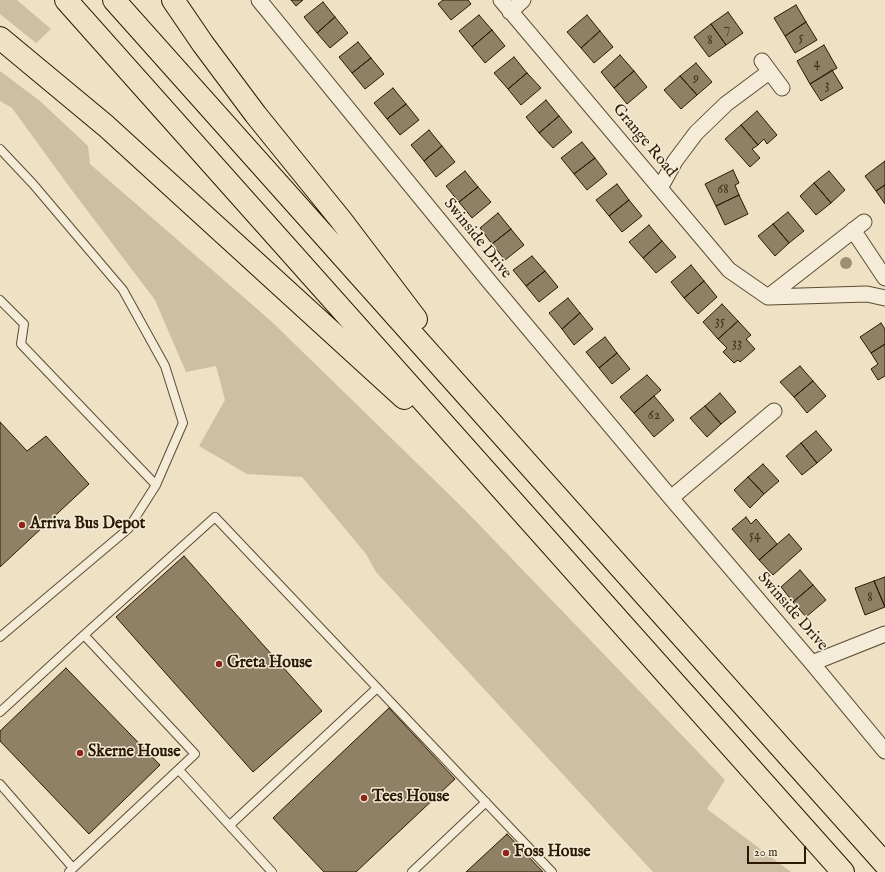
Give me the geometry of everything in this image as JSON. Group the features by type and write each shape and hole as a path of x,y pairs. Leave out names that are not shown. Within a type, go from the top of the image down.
{"highway":[{"path":"66,0 843,872"},
{"path":"114,0 885,864"},
{"path":"174,0 203,44 256,115 341,220 518,453"},
{"path":"0,38 106,126 491,477"}],"street":[{"name":"Swinside Drive","path":"259,0 488,280 671,498 812,662 885,751"},
{"path":"506,6 523,0"},
{"name":"Grange Road","path":"506,6 729,270 768,297"},
{"path":"660,188 675,161 696,133 766,66 782,88"},
{"path":"768,297 858,226 885,278"},
{"path":"768,297 866,294 885,298"},
{"path":"671,498 774,411"},
{"path":"812,662 885,634"}],"lane":[{"path":"0,149 33,184 123,290 165,366 183,423 156,485 128,529 0,637"},
{"path":"0,300 24,324 21,344 156,485"},
{"path":"0,712 215,517 552,872"},
{"path":"0,784 71,870 195,754 84,635"},
{"path":"230,825 377,688"},
{"path":"179,770 272,872"},
{"path":"412,872 486,802"}],"shaded area":[{"path":"0,0 17,0 51,29 36,43 0,14"},
{"path":"0,71 40,101 88,146 90,164 271,321 464,509 725,780 707,809 791,872 653,872 376,572 366,554 302,477 247,474 199,446 225,400 216,366 186,372 155,300 12,108 0,101"}],"building":[{"path":"291,0 303,0 296,6"},
{"path":"443,0 468,0 471,4 451,20 438,4"},
{"path":"323,2 335,17 317,33 304,17"},
{"path":"796,5 806,22 785,36 774,18"},
{"path":"728,12 743,33 726,45 711,24"},
{"path":"479,15 492,30 472,47 459,31"},
{"path":"587,15 600,31 581,48 567,32"},
{"path":"335,17 348,33 330,48 317,33"},
{"path":"806,22 817,40 795,53 785,36"},
{"path":"711,24 726,45 709,57 694,37"},
{"path":"492,30 505,46 485,63 472,47"},
{"path":"600,31 613,47 594,63 581,48"},
{"path":"358,42 371,58 352,73 339,57"},
{"path":"824,45 837,68 810,84 797,61"},
{"path":"620,55 634,71 614,88 601,72"},
{"path":"514,57 527,73 508,89 494,73"},
{"path":"371,58 384,74 365,89 352,73"},
{"path":"696,63 712,82 697,95 680,76"},
{"path":"832,70 843,88 821,101 810,84"},
{"path":"634,71 647,87 627,104 614,88"},
{"path":"527,73 541,88 521,105 508,89"},
{"path":"680,76 697,95 681,109 664,90"},
{"path":"393,88 406,104 387,119 374,103"},
{"path":"546,100 559,116 539,133 526,117"},
{"path":"406,104 419,120 400,135 387,119"},
{"path":"757,111 777,135 767,144 764,139 758,145 741,125"},
{"path":"559,116 572,132 553,148 539,133"},
{"path":"741,125 758,145 752,149 760,158 750,167 725,139"},
{"path":"429,130 442,146 424,161 411,145"},
{"path":"582,142 595,158 574,174 561,158"},
{"path":"442,146 455,162 436,177 424,161"},
{"path":"595,158 607,174 587,190 574,174"},
{"path":"885,161 885,185 876,191 865,176"},
{"path":"733,170 739,183 735,185 739,195 716,206 705,184"},
{"path":"465,171 478,187 459,202 446,186"},
{"path":"829,171 845,190 831,203 814,183"},
{"path":"814,183 831,203 816,215 800,196"},
{"path":"617,184 629,200 609,216 596,200"},
{"path":"885,185 885,204 876,191"},
{"path":"478,187 491,202 472,218 459,202"},
{"path":"739,195 748,214 725,225 716,206"},
{"path":"629,200 642,216 622,232 609,216"},
{"path":"788,212 804,231 789,243 773,224"},
{"path":"498,213 511,229 492,244 480,228"},
{"path":"773,224 789,243 775,256 758,236"},
{"path":"649,225 662,241 643,258 629,242"},
{"path":"511,229 524,245 505,260 492,244"},
{"path":"662,241 676,257 656,273 643,258"},
{"path":"532,256 545,271 526,286 513,270"},
{"path":"691,265 704,281 684,298 671,282"},
{"path":"545,271 558,287 539,302 526,286"},
{"path":"704,281 717,297 698,314 684,298"},
{"path":"568,298 580,313 562,329 549,313"},
{"path":"722,304 738,321 718,339 703,322"},
{"path":"580,313 593,329 574,345 562,329"},
{"path":"738,321 751,335 746,339 755,349 740,362 738,360 734,363 723,352 727,348 718,339"},
{"path":"881,323 885,329 885,344 871,353 860,337"},
{"path":"605,337 617,353 599,368 586,352"},
{"path":"885,344 885,376 878,380 871,369 878,364 871,353"},
{"path":"617,353 630,369 612,384 599,368"},
{"path":"800,366 813,381 794,397 780,382"},
{"path":"647,375 661,390 634,413 620,397"},
{"path":"813,381 826,396 807,413 794,397"},
{"path":"720,393 736,412 721,424 705,406"},
{"path":"654,396 674,420 654,437 634,413"},
{"path":"705,406 721,424 707,437 690,418"},
{"name":"Arriva Bus Depot","path":"0,422 27,451 46,436 89,484 0,567"},
{"path":"816,431 832,450 817,463 801,443"},
{"path":"801,443 817,463 802,475 786,456"},
{"path":"763,464 779,481 764,494 748,477"},
{"path":"748,477 764,494 750,508 734,490"},
{"path":"746,517 751,524 756,519 777,544 759,560 732,529"},
{"path":"789,534 802,549 773,575 759,560"},
{"name":"Greta House","path":"184,556 322,711 253,772 116,617"},
{"path":"800,570 813,585 793,602 781,587"},
{"path":"885,577 885,607 874,581"},
{"path":"874,581 885,607 865,615 855,588"},
{"path":"813,585 826,600 806,617 793,602"},
{"name":"Skerne House","path":"66,668 160,765 89,834 0,741 0,731"},
{"name":"Tees House","path":"389,708 455,779 356,872 324,872 273,818"},
{"name":"Foss House","path":"507,834 543,872 466,872"}],"place":[{"name":"Arriva Bus Depot","path":"22,525"},
{"name":"Greta House","path":"219,664"},
{"name":"Skerne House","path":"80,753"},
{"name":"Tees House","path":"364,798"},
{"name":"Foss House","path":"506,853"}]}
